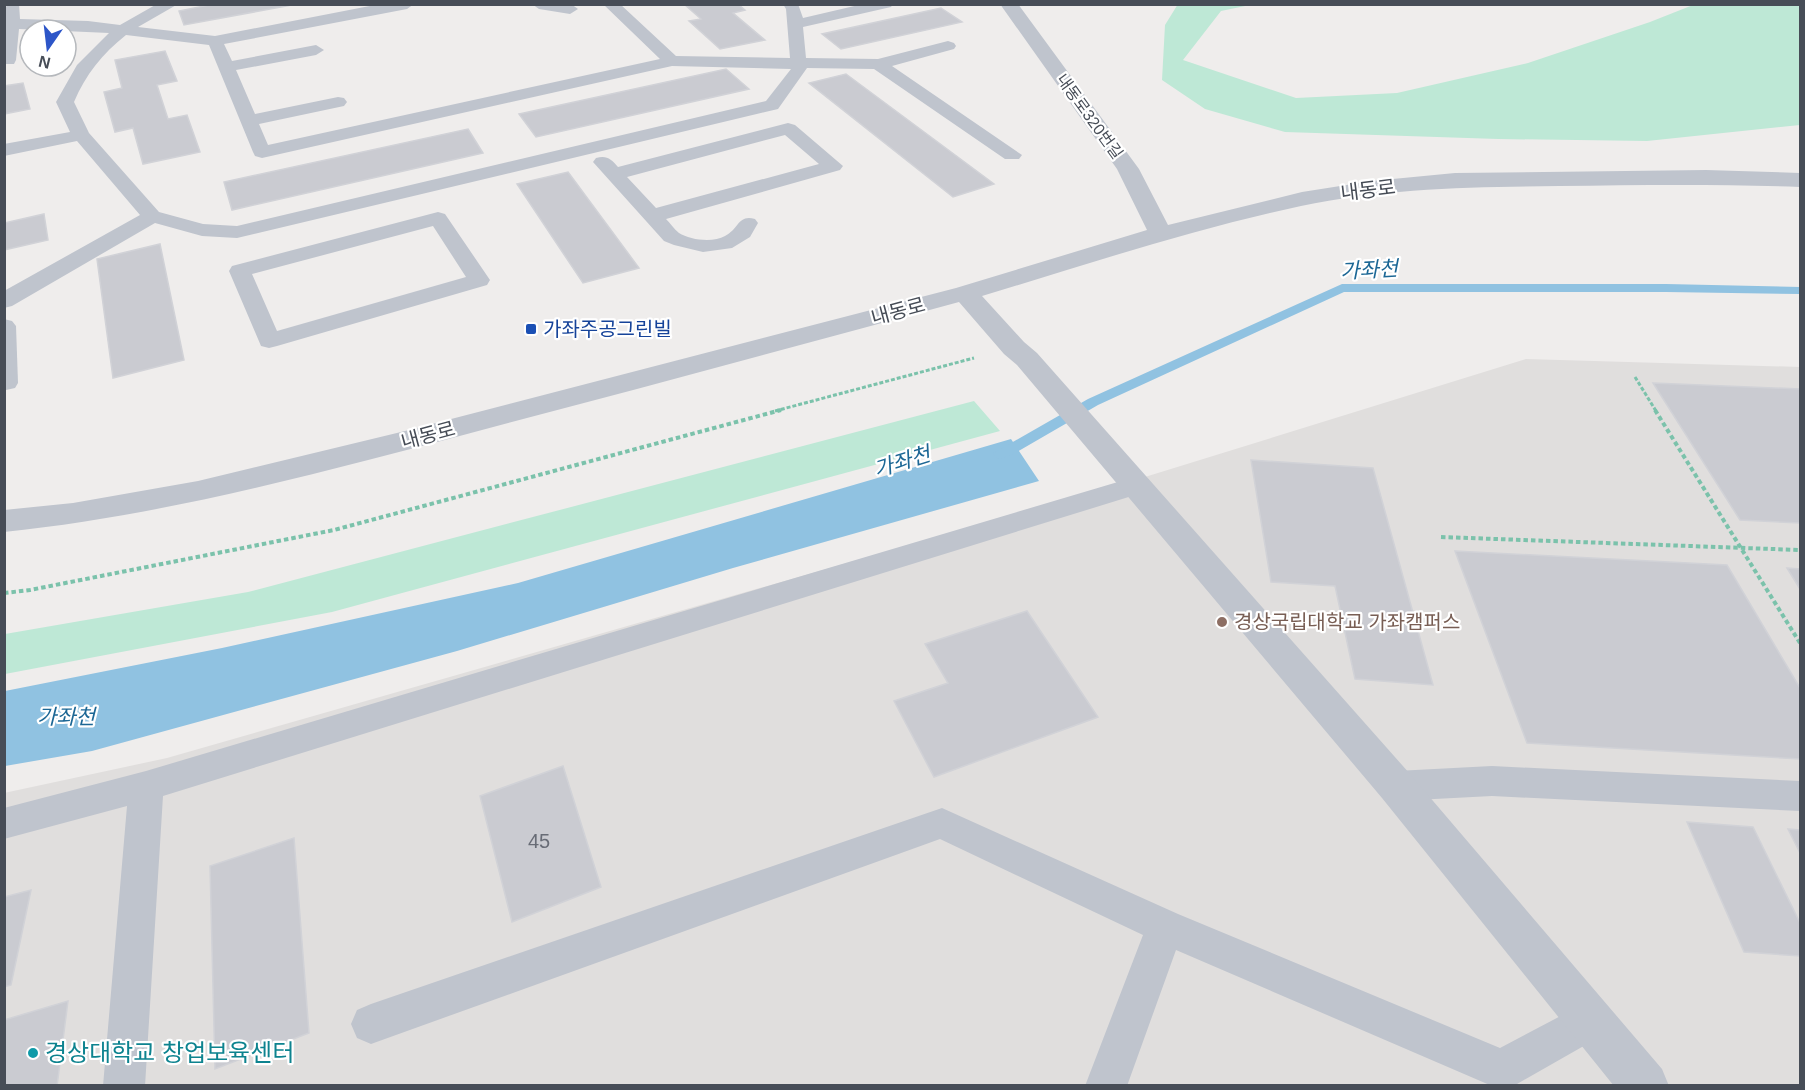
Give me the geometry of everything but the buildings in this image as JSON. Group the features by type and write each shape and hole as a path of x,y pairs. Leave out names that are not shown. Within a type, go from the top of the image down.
{"street":[{"name":"내동로320번길","path":"1009,4 1128,169 1161,234"},
{"name":"내동로","path":"4,521 73,514 198,492 401,442 965,293 1161,234 1302,199 1372,188 1455,180 1706,177 1800,180"},
{"path":"965,293 1132,479 1396,786 1645,1086"}],"lane":[{"path":"8,60 13,4"},
{"path":"171,4 143,16 121,31 80,71 65,102 81,135 152,216 202,230 237,232 772,105 799,69 794,9 790,4"},
{"path":"11,24 88,26 215,41 407,4"},
{"path":"539,4 570,9"},
{"path":"610,4 672,61"},
{"path":"796,24 856,7 885,4"},
{"path":"215,41 262,152 672,61 878,64 948,46"},
{"path":"226,67 316,50"},
{"path":"878,64 1011,155"},
{"path":"249,121 338,102"},
{"path":"614,174 788,129 833,166 652,216"},
{"path":"4,150 81,135"},
{"path":"590,148 671,237 685,243 708,246 728,244 744,234 748,223"},
{"path":"420,188 479,280 269,341 240,271 438,218"},
{"path":"4,301 152,216"},
{"path":"4,326 6,383"},
{"path":"4,824 146,786 1132,479"},
{"path":"1396,786 1492,781 1800,796"},
{"path":"124,1086 146,786"},
{"path":"371,1024 942,823 1164,927 1502,1069 1589,1021"},
{"path":"1106,1086 1164,927"}],"path":[{"path":"4,593 30,590 334,530 1020,353"},
{"path":"1635,377 1800,644"},
{"path":"1441,537 1800,550"}],"shaded area":[{"name":"경상국립대학교 가좌캠퍼스","path":"1526,359 1800,367 1800,1085 5,1085 4,793 167,758 1119,485"}],"green space":[{"path":"1178,4 1250,5 1221,11 1183,60 1296,98 1397,93 1528,63 1693,5 1800,5 1800,125 1647,141 1285,132 1205,109 1162,80 1165,25"},
{"path":"974,401 1000,431 332,612 5,674 5,634 248,592"}],"water":[{"name":"가좌천","path":"1011,439 1039,481 733,568 457,651 92,751 5,766 5,691 222,648 518,583"}],"waterway":[{"name":"가좌천","path":"999,454 1010,450 1093,402 1342,288 1666,288 1800,291"}],"place":[{"name":"가좌주공그린빌","path":"531,329"},
{"name":"경상국립대학교 가좌캠퍼스","path":"1222,622"},
{"name":"경상대학교 창업보육센터","path":"33,1053"}]}
